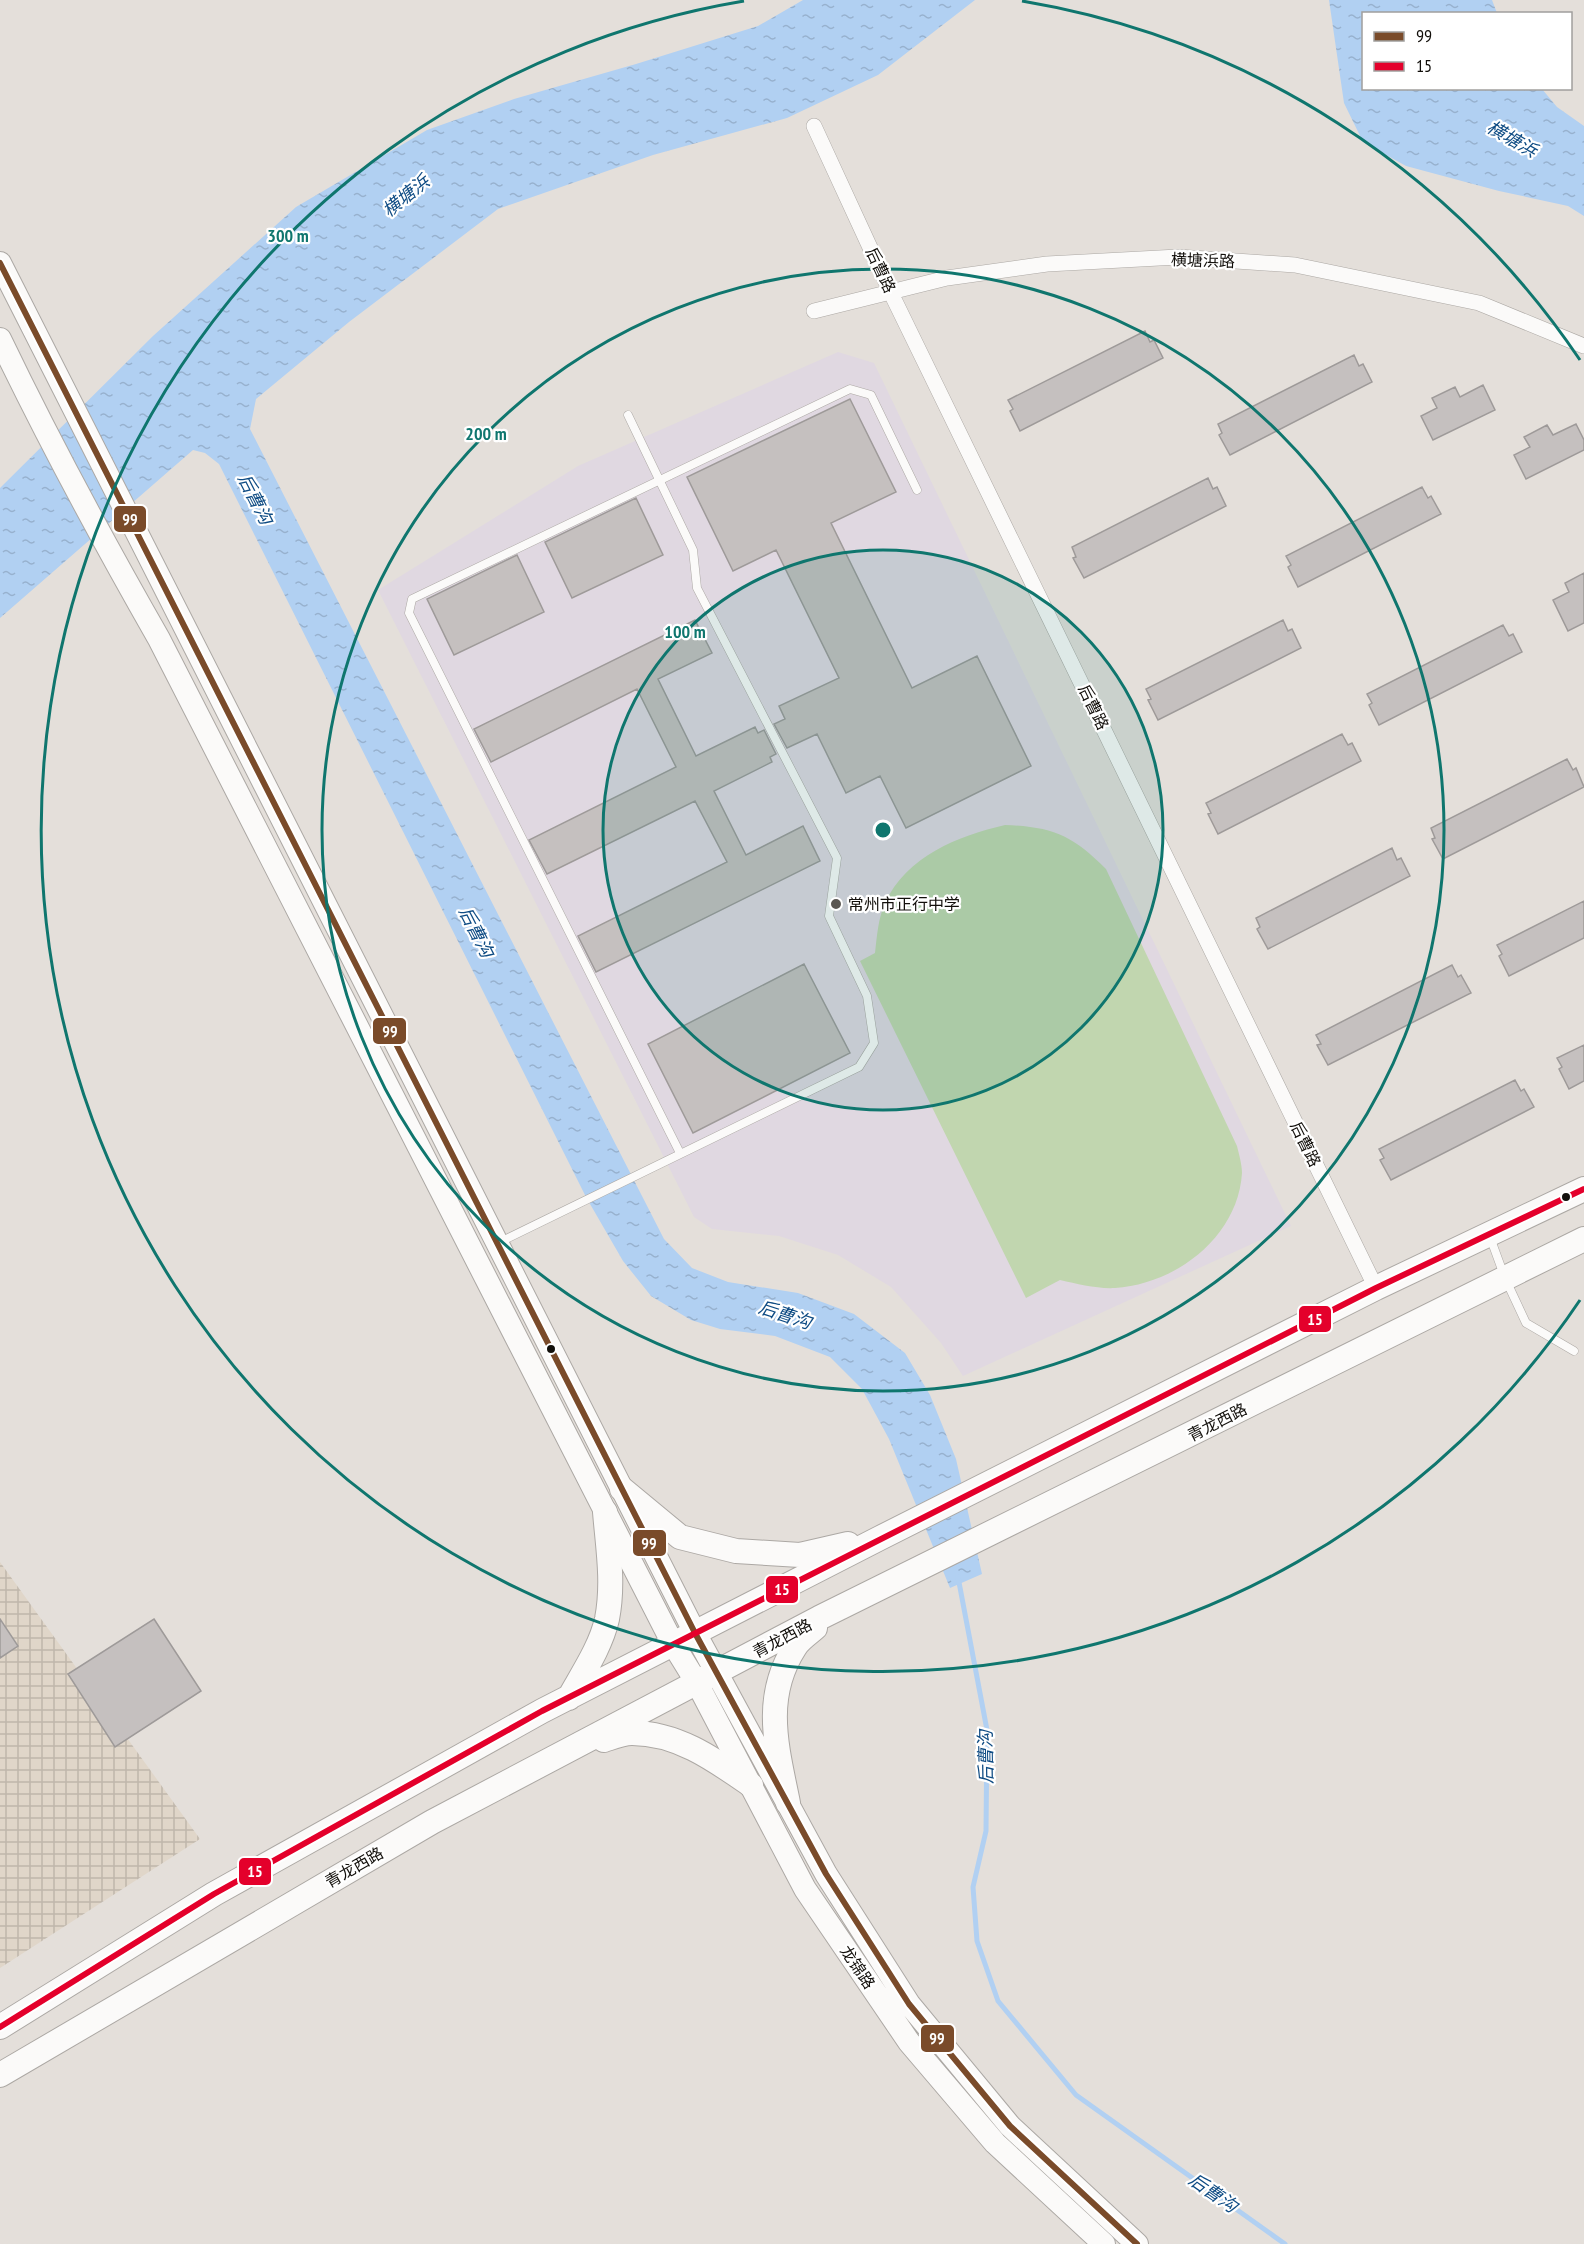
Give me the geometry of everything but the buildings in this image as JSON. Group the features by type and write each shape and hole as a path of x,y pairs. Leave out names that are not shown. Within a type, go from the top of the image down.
{"main road":[{"name":"龙锦路","path":"0,263 695,1633 707,1677 751,1785 805,1889 909,2042 995,2143 1104,2244"},
{"name":"龙锦路","path":"0,339 28,398 116,564 159,639 673,1644 707,1677 788,1803 826,1874 909,2004 1010,2126 1137,2244"},
{"path":"0,2027 214,1894 569,1698 1376,1288 1584,1189"},
{"name":"青龙西路","path":"0,2075 432,1822 567,1750 832,1612 1584,1239"},
{"path":"622,1489 680,1537 736,1551 800,1555 880,1538"},
{"path":"569,1698 590,1660 607,1620 611,1575 605,1512"},
{"path":"788,1803 774,1731 778,1679 796,1645 832,1612"},
{"path":"567,1750 630,1732 676,1740 715,1760 751,1785"},
{"path":"0,2018 34,2006"}],"street":[{"name":"后曹路","path":"814,126 891,293 1376,1288"},
{"name":"横塘浜路","path":"814,311 947,278 1047,264 1178,257 1295,265 1479,303 1584,346"}],"lane":[{"path":"680,1153 409,613 412,599 850,389 872,395 917,490"},
{"path":"497,1244 859,1067 874,1043 867,996 829,916 837,858 697,588 693,550 628,415"},
{"path":"1489,1235 1505,1278 1526,1323 1574,1351"}],"shaded area":[{"name":"常州市正行中学","path":"838,352 874,363 1291,1226 963,1376 941,1343 891,1287 838,1255 779,1236 712,1229 694,1217 378,590 578,466"},
{"path":"0,1562 200,1839 0,1968"}],"green space":[{"path":"1005,825 1036,828 1061,835 1083,848 1106,869 1237,1146 1242,1173 1238,1196 1229,1217 1216,1236 1200,1253 1181,1267 1138,1285 1101,1288 1060,1280 1026,1298 860,961 875,953 879,921 885,903 906,873 936,850 952,842"}],"water":[{"name":"横塘浜","path":"803,0 975,0 878,75 787,118 653,155 498,209 349,322 256,399 250,429 664,1239 692,1268 728,1282 798,1293 854,1314 905,1353 930,1395 956,1459 982,1574 950,1588 889,1439 862,1389 830,1357 775,1336 720,1329 691,1320 651,1296 623,1261 586,1197 219,464 205,453 193,450 0,618 0,488 153,336 296,207 427,130 514,99 758,26"},
{"name":"横塘浜","path":"1329,0 1492,0 1497,12 1362,12 1362,90 1543,90 1557,107 1584,126 1584,216 1568,206 1499,191 1406,166 1363,142 1344,103"}],"waterway":[{"name":"后曹沟","path":"958,1577 987,1730 986,1831 973,1887 977,1941 998,2001 1076,2095 1285,2244"}],"transit line":[{"name":"99","path":"0,263 695,1633 826,1874 909,2004 1010,2126 1137,2244"},
{"name":"15","path":"0,2027 214,1894 542,1711 1376,1288 1584,1189"}],"place":[{"name":"常州市正行中学","path":"836,904"}]}
